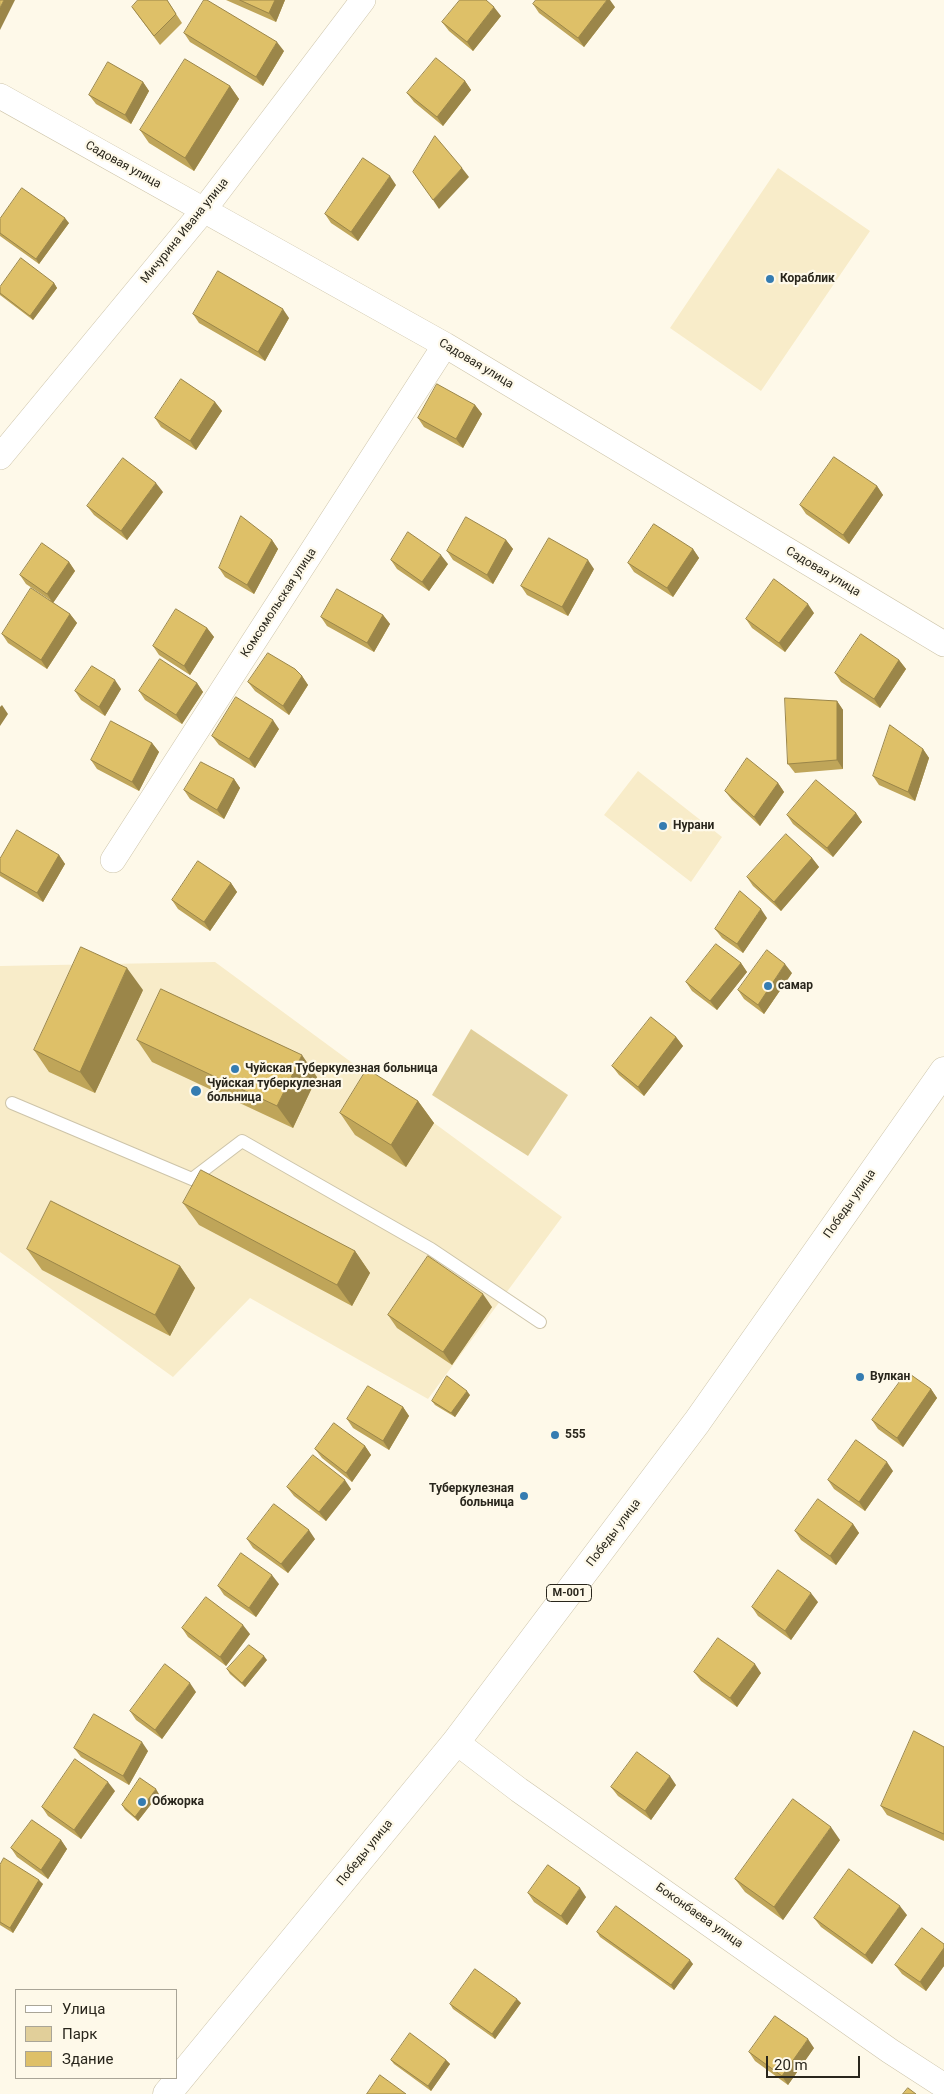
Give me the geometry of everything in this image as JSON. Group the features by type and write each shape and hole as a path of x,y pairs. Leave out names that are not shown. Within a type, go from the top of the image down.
{"main road":[{"name":"Победы улица","path":"167,2094 456,1742 697,1422 944,1072"}],"street":[{"name":"Мичурина Ивана улица","path":"0,457 203,211 363,0"},
{"name":"Садовая улица","path":"0,96 445,345 944,644"},
{"name":"Комсомольская улица","path":"113,860 445,345"},
{"name":"Боконбаева улица","path":"456,1742 519,1790 866,2034 944,2086"}],"lane":[{"path":"12,1103 192,1179 242,1141 431,1249 540,1322"}],"shaded area":[{"name":"Кораблик","path":"778,168 870,231 761,391 670,328"},
{"name":"Нурани","path":"638,771 722,837 691,882 604,815"},
{"name":"Чуйская туберкулезная больница","path":"215,962 562,1217 428,1399 250,1298 173,1377 0,1252 0,966"}],"green space":[{"path":"471,1029 568,1095 528,1156 432,1095"}],"building":[{"path":"0,0 4,0 0,8"},
{"path":"138,0 167,0 176,14 154,36 132,7"},
{"path":"204,0 277,42 256,77 184,33"},
{"path":"240,0 275,0 269,13"},
{"path":"460,0 486,0 494,7 467,42 442,22"},
{"path":"536,0 607,0 578,38 533,4"},
{"path":"436,58 465,81 437,117 407,93"},
{"path":"185,59 230,86 185,158 140,130"},
{"path":"108,62 143,82 125,115 89,95"},
{"path":"435,136 462,168 433,200 413,172"},
{"path":"363,158 390,176 351,232 325,214"},
{"path":"22,188 65,218 36,259 0,233 0,219"},
{"path":"21,258 54,283 30,316 0,293 0,287"},
{"path":"218,271 283,309 258,352 193,314"},
{"path":"181,379 215,402 190,441 155,418"},
{"path":"437,384 475,405 456,439 418,418"},
{"path":"834,457 877,486 843,535 800,505"},
{"path":"123,458 156,483 121,531 87,506"},
{"path":"241,516 272,540 247,585 219,568"},
{"path":"466,517 506,540 487,575 447,551"},
{"path":"654,524 693,549 667,588 628,563"},
{"path":"408,532 441,555 422,582 391,560"},
{"path":"549,538 588,560 562,607 521,586"},
{"path":"42,543 69,562 47,594 20,575"},
{"path":"774,579 808,604 779,643 746,619"},
{"path":"31,588 70,614 41,660 2,634"},
{"path":"337,589 383,615 367,643 321,617"},
{"path":"176,609 207,628 184,666 153,646"},
{"path":"861,634 899,660 874,699 835,673"},
{"path":"268,653 295,669 302,676 283,706 248,682"},
{"path":"160,659 197,683 176,715 139,691"},
{"path":"92,666 115,680 99,707 75,691"},
{"path":"236,697 273,720 249,759 212,736"},
{"path":"785,698 837,701 837,760 788,764"},
{"path":"111,721 152,743 132,782 91,760"},
{"path":"890,725 923,749 908,792 873,776"},
{"path":"747,758 778,783 754,817 725,791"},
{"path":"201,762 234,779 217,810 184,790"},
{"path":"816,780 856,813 827,848 787,815"},
{"path":"17,830 59,855 37,893 0,872 0,859"},
{"path":"786,834 812,858 774,902 747,877"},
{"path":"198,861 231,883 204,922 172,900"},
{"path":"740,891 761,909 737,944 715,929"},
{"path":"716,944 741,963 710,1001 686,982"},
{"path":"81,947 127,968 80,1072 34,1050"},
{"path":"767,950 785,964 758,1005 738,990"},
{"name":"Чуйская Туберкулезная больница","path":"161,989 302,1055 277,1106 137,1040"},
{"path":"651,1017 676,1037 638,1087 612,1066"},
{"path":"367,1069 418,1101 391,1145 340,1113"},
{"path":"201,1170 355,1251 337,1285 183,1203"},
{"path":"51,1201 180,1266 155,1315 27,1249"},
{"path":"428,1256 483,1294 443,1352 388,1315"},
{"path":"907,1372 931,1389 897,1438 872,1420"},
{"path":"447,1376 467,1391 451,1413 432,1401"},
{"path":"368,1386 403,1407 383,1441 347,1419"},
{"path":"334,1423 365,1446 346,1473 315,1449"},
{"path":"856,1440 887,1462 859,1502 828,1480"},
{"path":"313,1455 345,1480 319,1512 287,1487"},
{"path":"818,1499 853,1524 830,1556 795,1531"},
{"path":"274,1504 309,1530 281,1564 247,1539"},
{"path":"241,1553 272,1575 249,1608 218,1586"},
{"path":"778,1570 811,1593 785,1631 752,1607"},
{"path":"206,1597 243,1625 220,1657 182,1628"},
{"path":"718,1638 755,1664 730,1698 694,1672"},
{"path":"249,1645 264,1656 242,1683 227,1669"},
{"path":"165,1664 190,1683 155,1730 130,1711"},
{"path":"94,1714 142,1742 123,1776 74,1748"},
{"path":"914,1731 944,1747 944,1834 881,1806"},
{"path":"637,1752 670,1776 645,1811 611,1787"},
{"path":"75,1759 108,1782 74,1830 42,1807"},
{"name":"Обжорка","path":"140,1778 156,1789 135,1817 122,1805"},
{"path":"793,1799 831,1827 774,1907 735,1879"},
{"path":"32,1820 61,1840 41,1870 11,1848"},
{"path":"4,1858 39,1880 10,1928 0,1922 0,1865"},
{"path":"548,1865 580,1888 561,1916 528,1893"},
{"path":"849,1869 900,1906 865,1955 814,1918"},
{"path":"616,1906 690,1960 671,1985 597,1932"},
{"path":"922,1928 944,1944 944,1948 920,1982 895,1965"},
{"path":"475,1969 517,1999 492,2034 450,2004"},
{"path":"775,2016 808,2039 782,2076 749,2052"},
{"path":"410,2033 446,2060 428,2086 391,2060"},
{"path":"380,2075 406,2094 367,2094"},
{"path":"908,2088 916,2094 903,2094"}],"place":[{"name":"Кораблик","path":"770,279"},
{"name":"Нурани","path":"663,826"},
{"name":"самар","path":"768,986"},
{"name":"Чуйская Туберкулезная больница","path":"235,1069"},
{"name":"Чуйская туберкулезная больница","path":"196,1091"},
{"name":"Вулкан","path":"860,1377"},
{"name":"555","path":"555,1435"},
{"name":"Туберкулезная больница","path":"524,1496"},
{"name":"Обжорка","path":"142,1802"}]}
